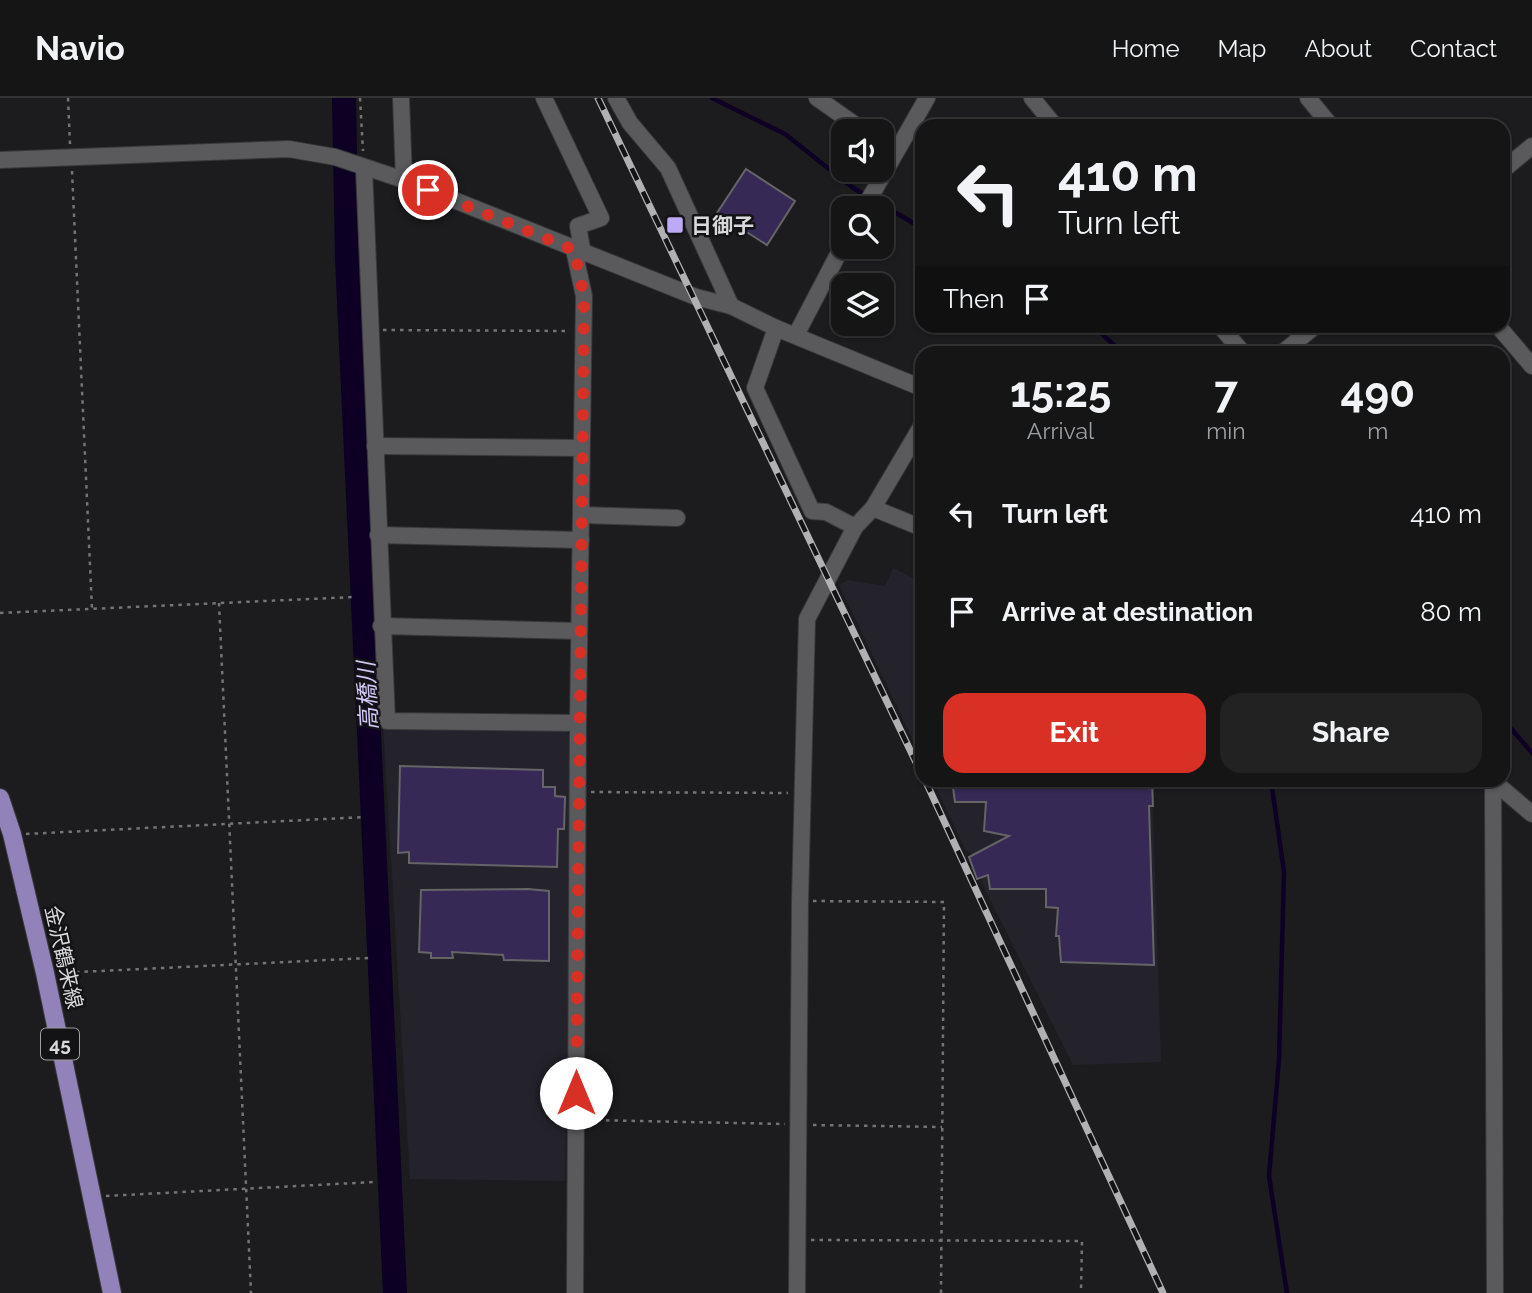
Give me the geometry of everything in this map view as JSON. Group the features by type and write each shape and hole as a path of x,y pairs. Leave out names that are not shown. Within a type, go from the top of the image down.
{"main road":[{"name":"金沢鶴来線","path":"0,798 12,834 45,973 112,1293"}],"street":[{"path":"401,98 404,180"},
{"path":"544,98 601,218 578,226 584,296 578,723 575,1293"},
{"path":"616,98 630,123 668,168 731,306"},
{"path":"817,98 847,119"},
{"path":"894,141 927,98"},
{"path":"1032,98 1049,119"},
{"path":"1308,98 1325,119"},
{"path":"1510,164 1532,146"},
{"path":"0,160 289,149 335,157 404,180 696,298 731,306 776,328 915,385"},
{"path":"360,167 371,330 381,626 387,721 578,723"},
{"path":"796,335 836,259"},
{"path":"776,328 755,388 812,511 826,512 855,527"},
{"path":"1291,346 1306,333"},
{"path":"1504,333 1532,366"},
{"path":"797,1293 800,901 807,619 855,527 873,508 915,437"},
{"path":"375,446 581,448"},
{"path":"873,508 915,525"},
{"path":"580,515 677,518"},
{"path":"378,535 581,540"},
{"path":"381,626 579,631"},
{"path":"1493,787 1495,1293"},
{"path":"1500,787 1532,814"}],"path":[{"path":"68,98 92,609"},
{"path":"360,98 360,167"},
{"path":"371,330 583,331"},
{"path":"0,613 354,597"},
{"path":"219,603 251,1293"},
{"path":"578,792 802,793"},
{"path":"12,834 365,817"},
{"path":"800,901 944,902 941,1293"},
{"path":"45,973 369,958"},
{"path":"576,1120 942,1127"},
{"path":"92,1197 245,1186 374,1182"},
{"path":"797,1240 1082,1241 1081,1293"}],"shaded area":[{"path":"893,568 915,579 915,744 839,585 848,580 885,586"},
{"path":"383,725 563,729 572,737 565,1181 410,1179"},
{"path":"936,787 1152,787 1161,1062 1073,1065 985,890 972,854 966,851"}],"building":[{"path":"746,169 795,201 767,245 717,213"},
{"path":"400,766 543,770 543,787 555,787 555,796 565,797 564,829 558,829 557,867 409,863 409,852 398,853"},
{"path":"953,787 1152,787 1153,806 1149,806 1154,965 1061,962 1059,936 1056,936 1058,908 1046,907 1046,889 990,889 988,875 977,879 969,857 1009,836 984,831 986,802 955,802"},
{"path":"421,890 549,891 549,961 504,960 503,955 452,952 453,958 431,958 431,953 419,952"}],"waterway":[{"name":"高橋川","path":"344,98 347,259 395,1293"},
{"path":"712,98 785,134 853,188 915,224"},
{"path":"1101,333 1115,346"},
{"path":"1510,727 1532,753"},
{"path":"1272,787 1284,872 1279,1060 1269,1176 1287,1293"}],"railway":[{"path":"598,98 915,760"},
{"path":"928,787 1163,1293"}],"place":[{"name":"日御子","path":"675,225"}],"route":[{"path":"428,190 574,250 584,296 576,1093"}]}
